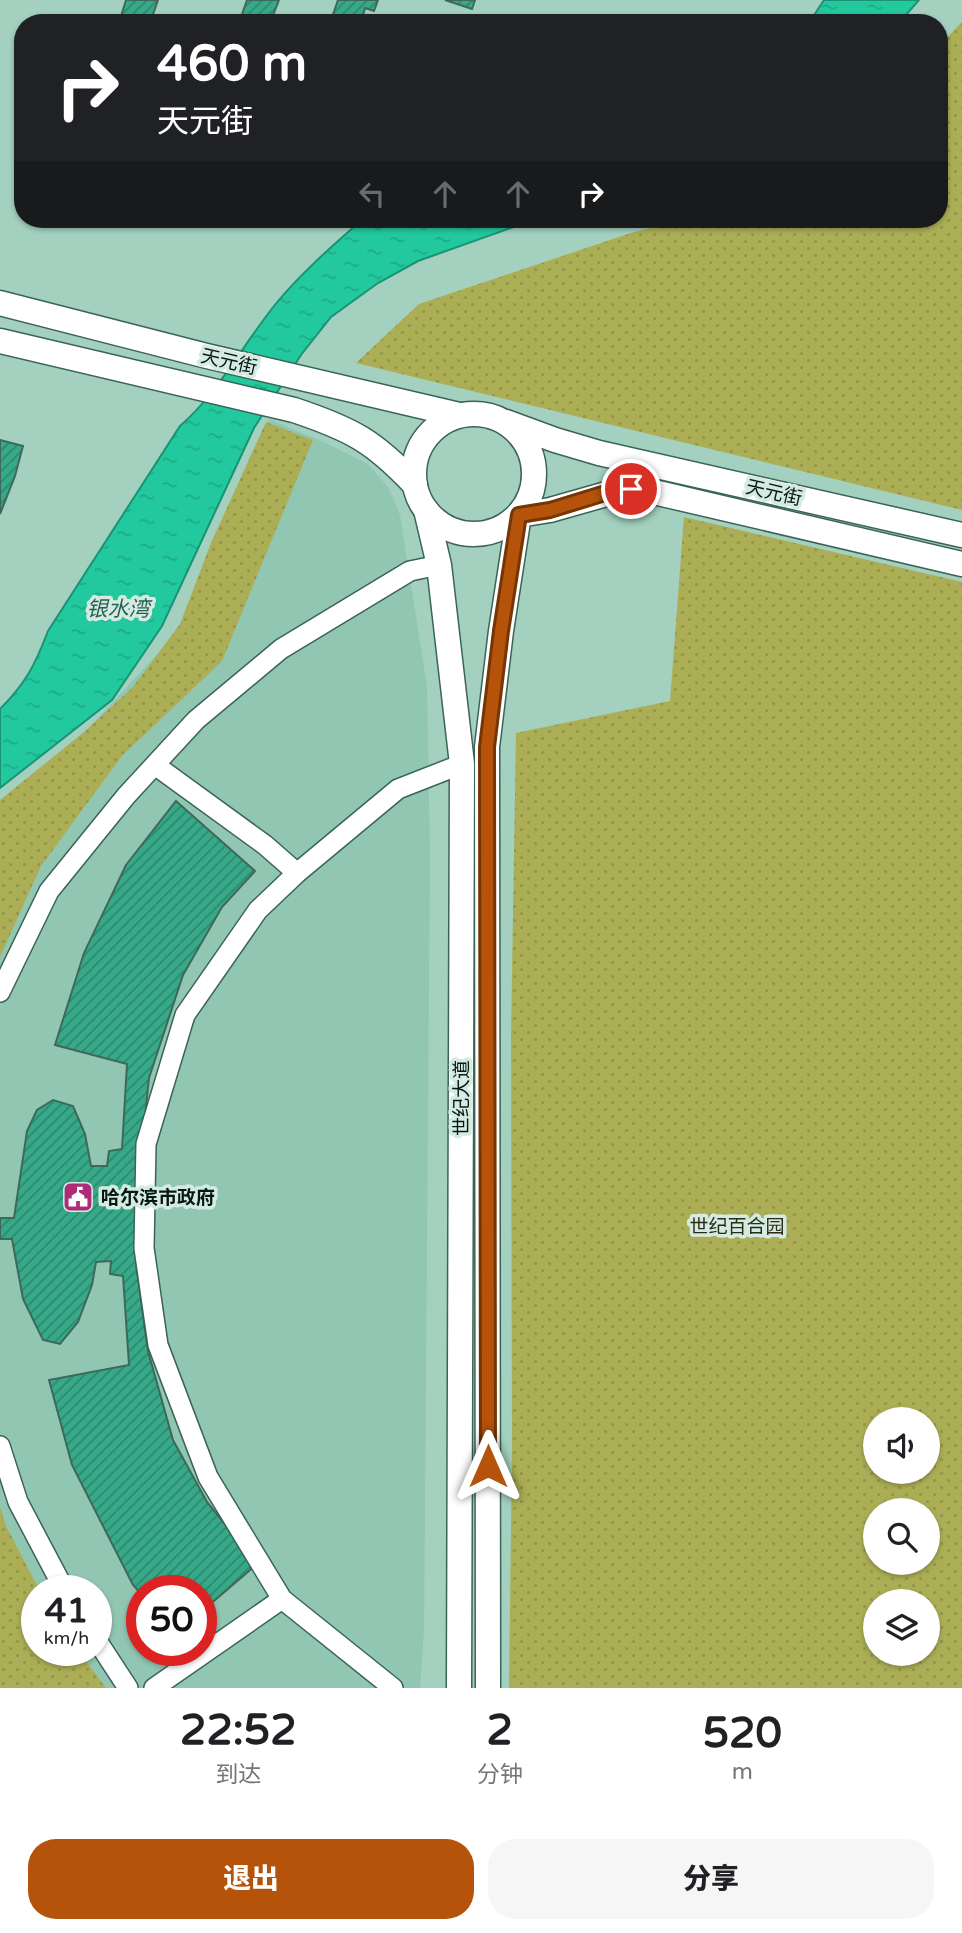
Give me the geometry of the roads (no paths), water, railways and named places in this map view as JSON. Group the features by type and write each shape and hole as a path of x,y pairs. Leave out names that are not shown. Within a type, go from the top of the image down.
{"main road":[{"name":"天元街","path":"0,303 207,356 459,415"},
{"name":"天元街","path":"0,341 294,410 334,423 366,439 415,485"},
{"path":"483,414 506,422 519,433 529,448 534,465 534,483 519,515 505,526 489,532 471,534 454,531 439,523 426,510 415,485 414,471 418,452 427,436 442,423 459,415 483,414"},
{"name":"天元街","path":"506,422 599,453 962,535"},
{"name":"天元街","path":"519,515 550,510 602,494 631,489 962,564"},
{"name":"世纪大道","path":"426,510 439,565 463,764 459,1688"},
{"name":"世纪大道","path":"488,1688 487,747 519,515"}],"lane":[{"path":"0,992 49,891 126,796 196,720 281,649 410,570 439,565"},
{"path":"393,1688 282,1599 208,1477 158,1345 144,1248 146,1144 186,1015 258,910 297,873 398,789 463,764"},
{"path":"155,765 265,845 297,873"},
{"path":"0,1446 18,1502 57,1575"},
{"path":"154,1688 282,1599"},
{"path":"112,1664 128,1688"}],"water":[{"path":"824,0 919,0 907,14 815,14"},
{"name":"银水湾","path":"353,228 511,228 418,261 378,283 331,317 301,355 254,428 162,626 112,700 0,788 0,709 29,673 48,631 180,426 218,384 284,294"}],"place":[{"name":"哈尔滨市政府","path":"78,1197"}],"park label":[{"name":"世纪百合园","path":"737,1226"}]}
